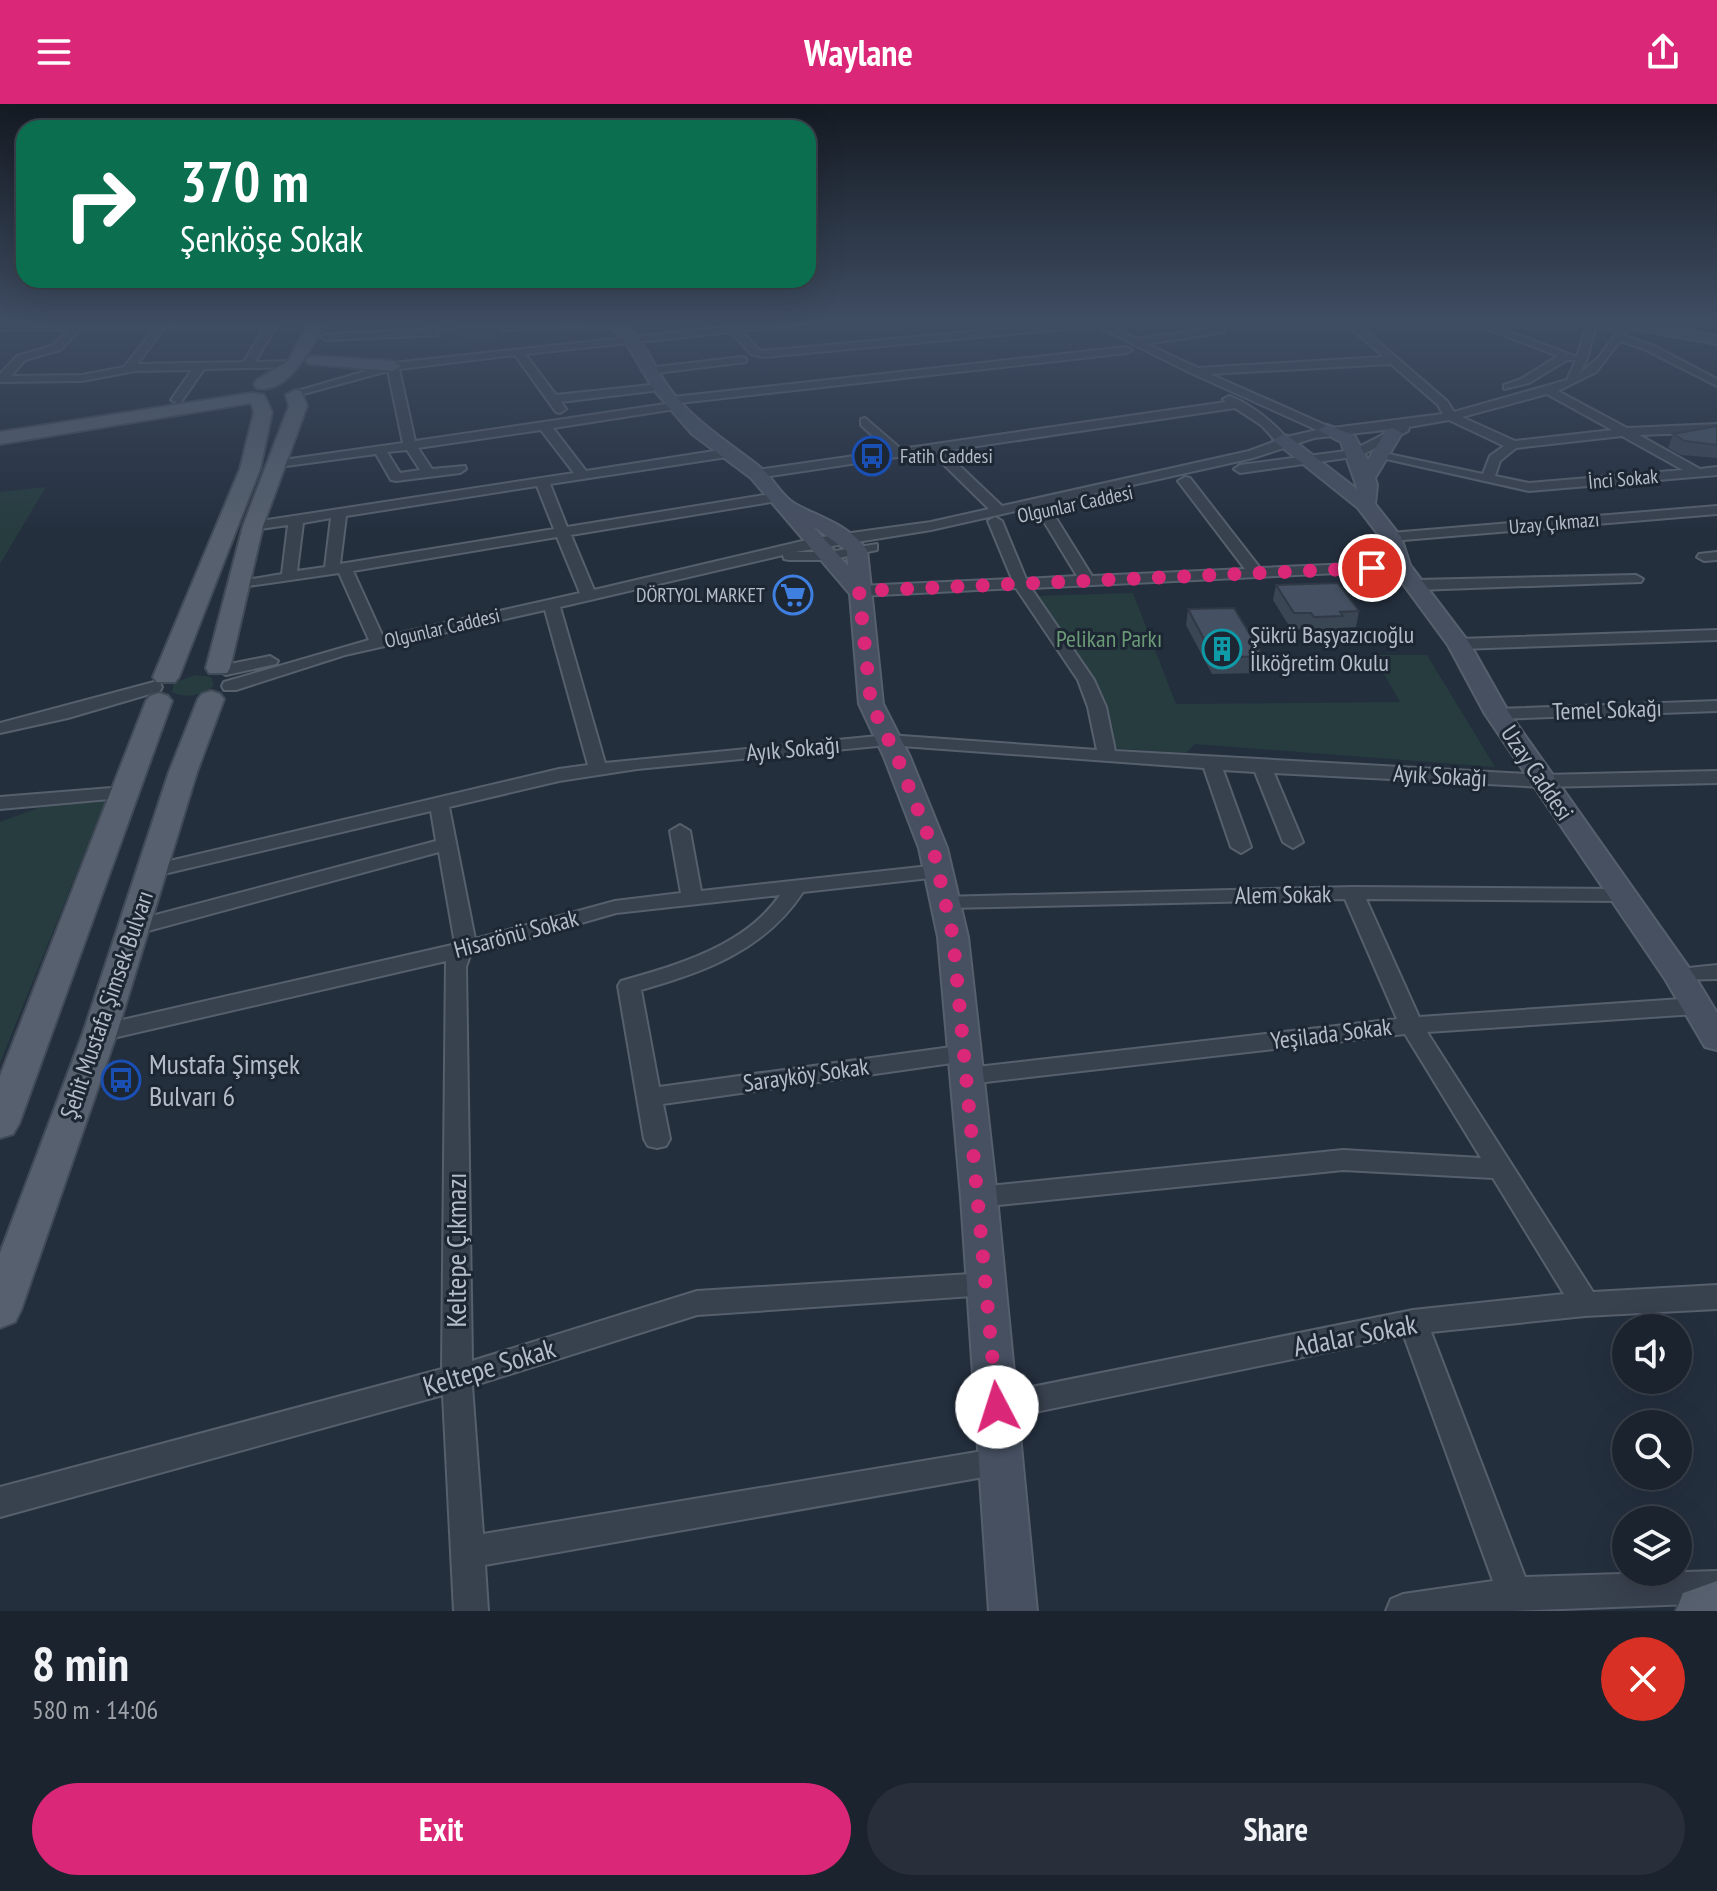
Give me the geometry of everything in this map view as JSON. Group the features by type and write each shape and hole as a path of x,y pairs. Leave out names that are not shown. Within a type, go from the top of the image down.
{"main road":[{"path":"0,438 259,391"},
{"name":"Şehit Mustafa Şimsek Bulvarı","path":"0,1310 100,1033 183,772 221,681 253,526 298,406 297,391"},
{"path":"664,391 698,430 757,474 859,591"},
{"path":"0,429 177,400 256,392"},
{"path":"0,1124 160,688 250,469 263,412 256,392"},
{"path":"1327,430 1348,439 1356,453"},
{"path":"1365,491 1379,456 1393,433"},
{"name":"Uzay Caddesi","path":"1282,440 1307,461 1365,491"},
{"name":"Uzay Caddesi","path":"1356,453 1365,491 1409,576 1459,644 1497,714 1678,975 1717,1039"},
{"path":"782,502 852,544 871,704 917,804 943,887 967,1064 1013,1611"},
{"path":"160,688 188,704 221,681"},
{"path":"1701,1611 1717,1606"}],"street":[{"path":"177,400 183,391"},
{"path":"398,391 410,445 428,472"},
{"path":"547,391 570,422"},
{"path":"553,399 621,391"},
{"path":"379,449 396,477 428,472 452,454 544,425 676,403 773,391"},
{"path":"1216,391 1265,422 1282,440"},
{"path":"1240,391 1327,430"},
{"path":"1430,391 1443,403 1450,416 1513,445"},
{"name":"Olgunlar Caddesi","path":"221,681 730,564 997,516 1253,454 1282,440 1327,430 1414,416 1450,416 1539,391"},
{"path":"1551,391 1698,473"},
{"path":"1429,406 1457,399"},
{"path":"757,474 1240,404"},
{"path":"1370,418 1414,416"},
{"name":"Olgunlar Caddesi","path":"997,516 1044,510 1276,462 1307,461 1356,453 1393,433 1414,416"},
{"path":"865,422 897,452"},
{"path":"544,425 582,475"},
{"path":"1488,479 1494,459 1513,445 1625,432 1717,428"},
{"path":"276,465 410,445 452,454"},
{"path":"933,447 997,516 1021,584 1086,680 1097,707 1107,757"},
{"path":"253,526 727,453"},
{"path":"452,454 467,493"},
{"name":"İnci Sokak","path":"1379,456 1529,487 1717,471"},
{"path":"1185,481 1257,574"},
{"path":"542,482 588,595"},
{"path":"239,585 562,531 782,502"},
{"path":"1044,510 1088,582"},
{"name":"Uzay Çıkmazı","path":"1391,537 1717,510"},
{"path":"339,513 338,568 378,643"},
{"path":"289,576 296,519"},
{"name":"Olgunlar Caddesi","path":"730,564 852,544"},
{"path":"859,591 1257,574 1636,579"},
{"path":"551,603 598,769"},
{"path":"1459,644 1717,635"},
{"path":"0,728 160,688"},
{"name":"Temel Sokağı","path":"1497,714 1717,706"},
{"name":"Ayık Sokağı","path":"151,871 522,782 598,769 888,740 1212,764 1543,781 1717,777"},
{"path":"1212,764 1241,847"},
{"path":"1262,767 1293,842"},
{"path":"0,803 124,793"},
{"name":"Keltepe Çıkmazı","path":"439,803 465,938 455,967 457,1378 471,1611"},
{"path":"680,831 692,898"},
{"path":"133,928 447,844"},
{"path":"657,1139 629,986 677,972 736,945 779,912 796,887"},
{"name":"Hisarönü Sokak","path":"100,1033 462,950 615,907 796,887 943,887"},
{"name":"Alem Sokak","path":"943,887 1620,895"},
{"path":"1353,893 1411,1025 1585,1304"},
{"path":"1678,975 1717,972"},
{"name":"Yeşilada Sokak","path":"967,1064 1411,1025 1696,1006"},
{"name":"Sarayköy Sokak","path":"647,1097 967,1064"},
{"path":"979,1197 1343,1160 1501,1169"},
{"name":"Keltepe Sokak","path":"0,1502 457,1378 697,1303 987,1284"},
{"name":"Adalar Sokak","path":"997,1407 1413,1322 1585,1304 1717,1297"},
{"path":"1413,1322 1515,1594"},
{"path":"468,1552 1001,1462"},
{"path":"1403,1611 1515,1594 1717,1587"}],"green space":[{"path":"46,487 0,564 0,492"},
{"name":"Pelikan Parkı","path":"1133,593 1176,704 1400,702 1373,655 1427,655 1495,767 1195,744 1186,753 1110,748 1105,715 1036,596"},
{"path":"195,675 211,677 214,685 194,695 172,692 174,683"},
{"path":"106,800 0,1063 0,822 38,808"}],"building":[{"path":"1717,426 1717,445 1685,441 1673,434"},
{"path":"1338,583 1359,611 1340,612 1343,616 1314,617 1311,613 1294,613 1276,585"},
{"path":"1234,608 1263,656 1214,658 1188,609"}],"place":[{"name":"Fatih Caddesi","path":"872,456"},
{"name":"DÖRTYOL MARKET","path":"793,595"},
{"name":"Şükrü Başyazıcıoğlu İlköğretim Okulu","path":"1222,649"},
{"name":"Mustafa Şimşek Bulvarı 6","path":"121,1080"}],"route":[{"path":"997,1407 953,937 933,848 897,757 871,704 859,591 1372,568"}]}
